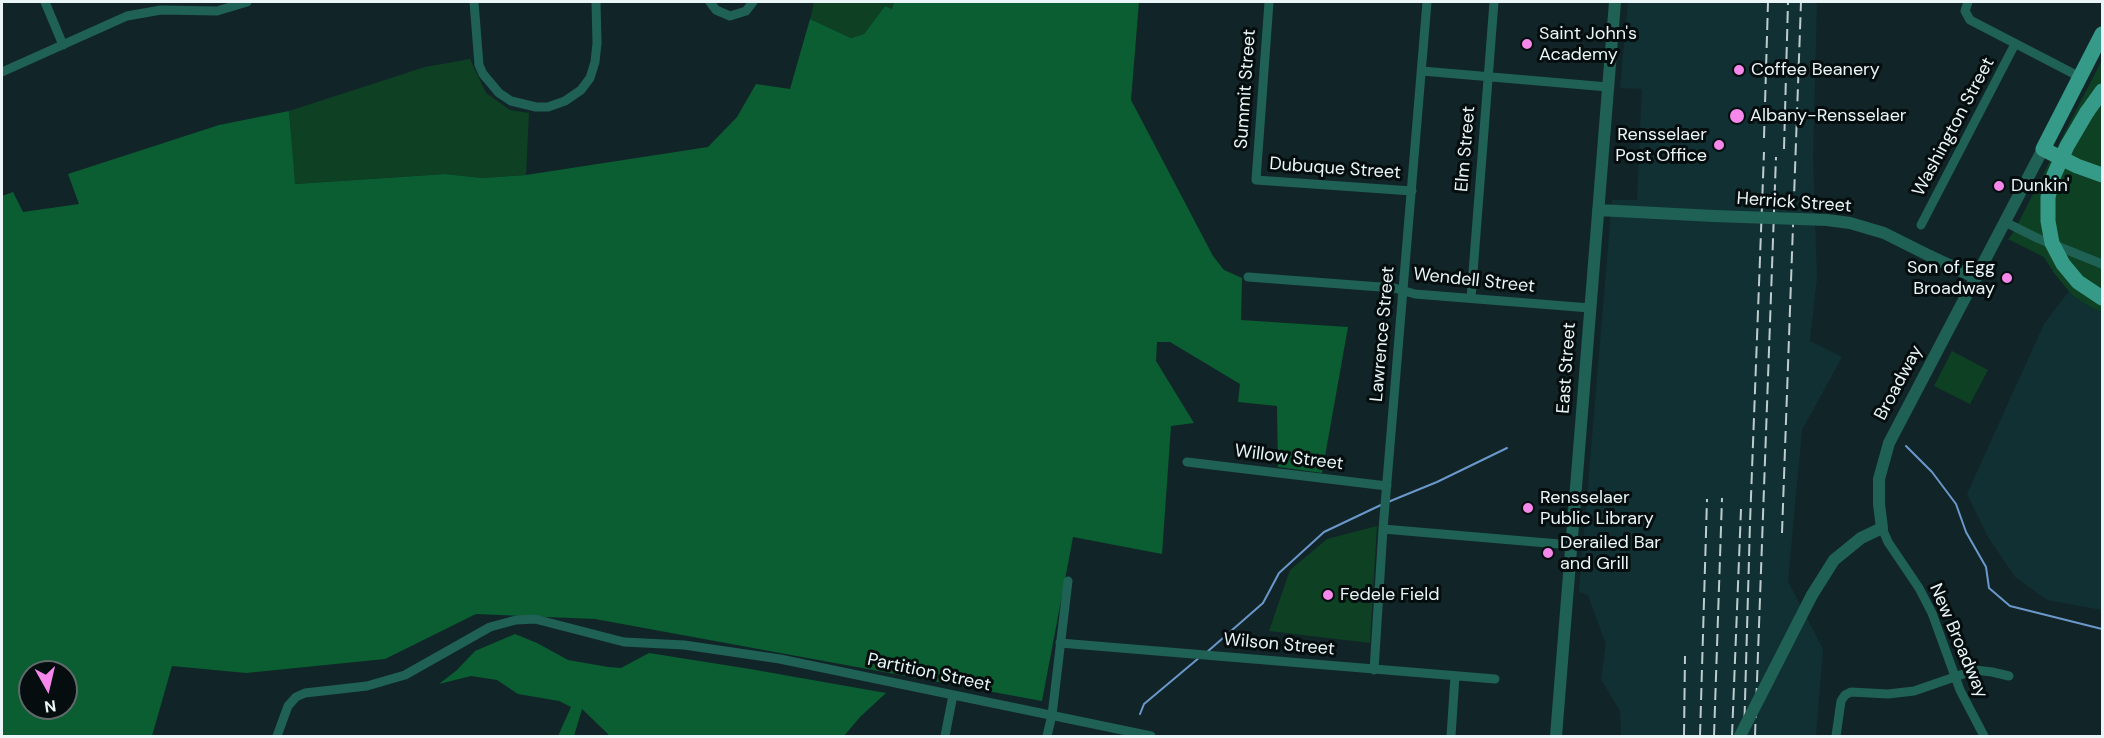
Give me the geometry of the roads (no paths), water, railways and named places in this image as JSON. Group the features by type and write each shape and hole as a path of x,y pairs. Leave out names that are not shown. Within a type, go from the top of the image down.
{"main road":[{"name":"Broadway","path":"2043,149 2103,34"},
{"path":"2103,91 2079,125 2057,168 2050,190 2047,213 2052,243 2063,264 2078,282 2103,298"},
{"path":"2043,149 2076,166 2103,175"}],"street":[{"path":"45,2 63,45"},
{"path":"2,72 127,16 161,10 217,11 247,2"},
{"path":"474,2 478,57 483,74 499,93 511,101 536,107 548,107 565,101 581,90 590,78 597,43 596,2"},
{"path":"710,2 716,10 730,16 746,11 753,2"},
{"name":"Summit Street","path":"1256,180 1269,2"},
{"name":"Lawrence Street","path":"1374,670 1383,529 1427,2"},
{"name":"Elm Street","path":"1471,298 1494,2"},
{"name":"East Street","path":"1556,736 1615,2"},
{"path":"1968,2 1965,11 1970,20 2080,77"},
{"name":"Washington Street","path":"1921,225 2015,44"},
{"path":"1422,71 1608,87"},
{"name":"Broadway","path":"1882,528 1879,487 1886,453 1894,432 2043,149"},
{"name":"Dubuque Street","path":"1256,180 1412,191"},
{"name":"Herrick Street","path":"1598,210 1827,220 1850,223 1884,233 1976,278"},
{"path":"2005,222 2037,238 2103,264"},
{"name":"Wendell Street","path":"1248,277 1394,288 1415,294 1590,308"},
{"name":"Willow Street","path":"1187,462 1387,490"},
{"path":"1740,736 1824,573 1834,560 1855,542 1882,528"},
{"name":"New Broadway","path":"1882,528 1888,542 1919,588 1932,613 1955,677 1984,736"},
{"path":"1383,529 1571,545"},
{"path":"1047,736 1052,715 1068,581"},
{"name":"Partition Street","path":"277,736 288,706 296,697 306,693 367,686 405,675 478,633 516,621 535,619 624,642 699,647 780,659 1151,736"},
{"name":"Wilson Street","path":"1060,643 1495,679"},
{"path":"1836,736 1841,701 1848,693 1854,691 1881,694 1908,692 1971,671 1981,670 2009,676"},
{"path":"1451,736 1455,676"},
{"path":"945,736 953,695"}],"waterway":[{"path":"1906,446 1932,472 1956,504 1966,532 1986,567 1989,588 2010,606 2102,629"},
{"path":"1388,502 1437,482 1507,448"},
{"path":"1207,652 1263,603 1279,573 1324,532 1383,504"},
{"path":"1140,714 1144,704 1200,657"}],"railway":[{"path":"1764,138 1768,2"},
{"path":"1784,149 1788,2"},
{"path":"1782,533 1801,2"},
{"path":"1744,736 1764,152"},
{"path":"1755,736 1776,157"},
{"path":"1714,736 1722,498"},
{"path":"1700,736 1707,499"},
{"path":"1732,736 1741,509"},
{"path":"1684,736 1685,656"}],"place":[{"name":"Saint John's Academy","path":"1527,44"},
{"name":"Coffee Beanery","path":"1739,70"},
{"name":"Albany-Rensselaer","path":"1737,116"},
{"name":"Rensselaer Post Office","path":"1719,145"},
{"name":"Dunkin'","path":"1999,186"},
{"name":"Son of Egg Broadway","path":"2007,278"},
{"name":"Rensselaer Public Library","path":"1528,508"},
{"name":"Derailed Bar and Grill","path":"1548,553"},
{"name":"Fedele Field","path":"1328,595"}]}
